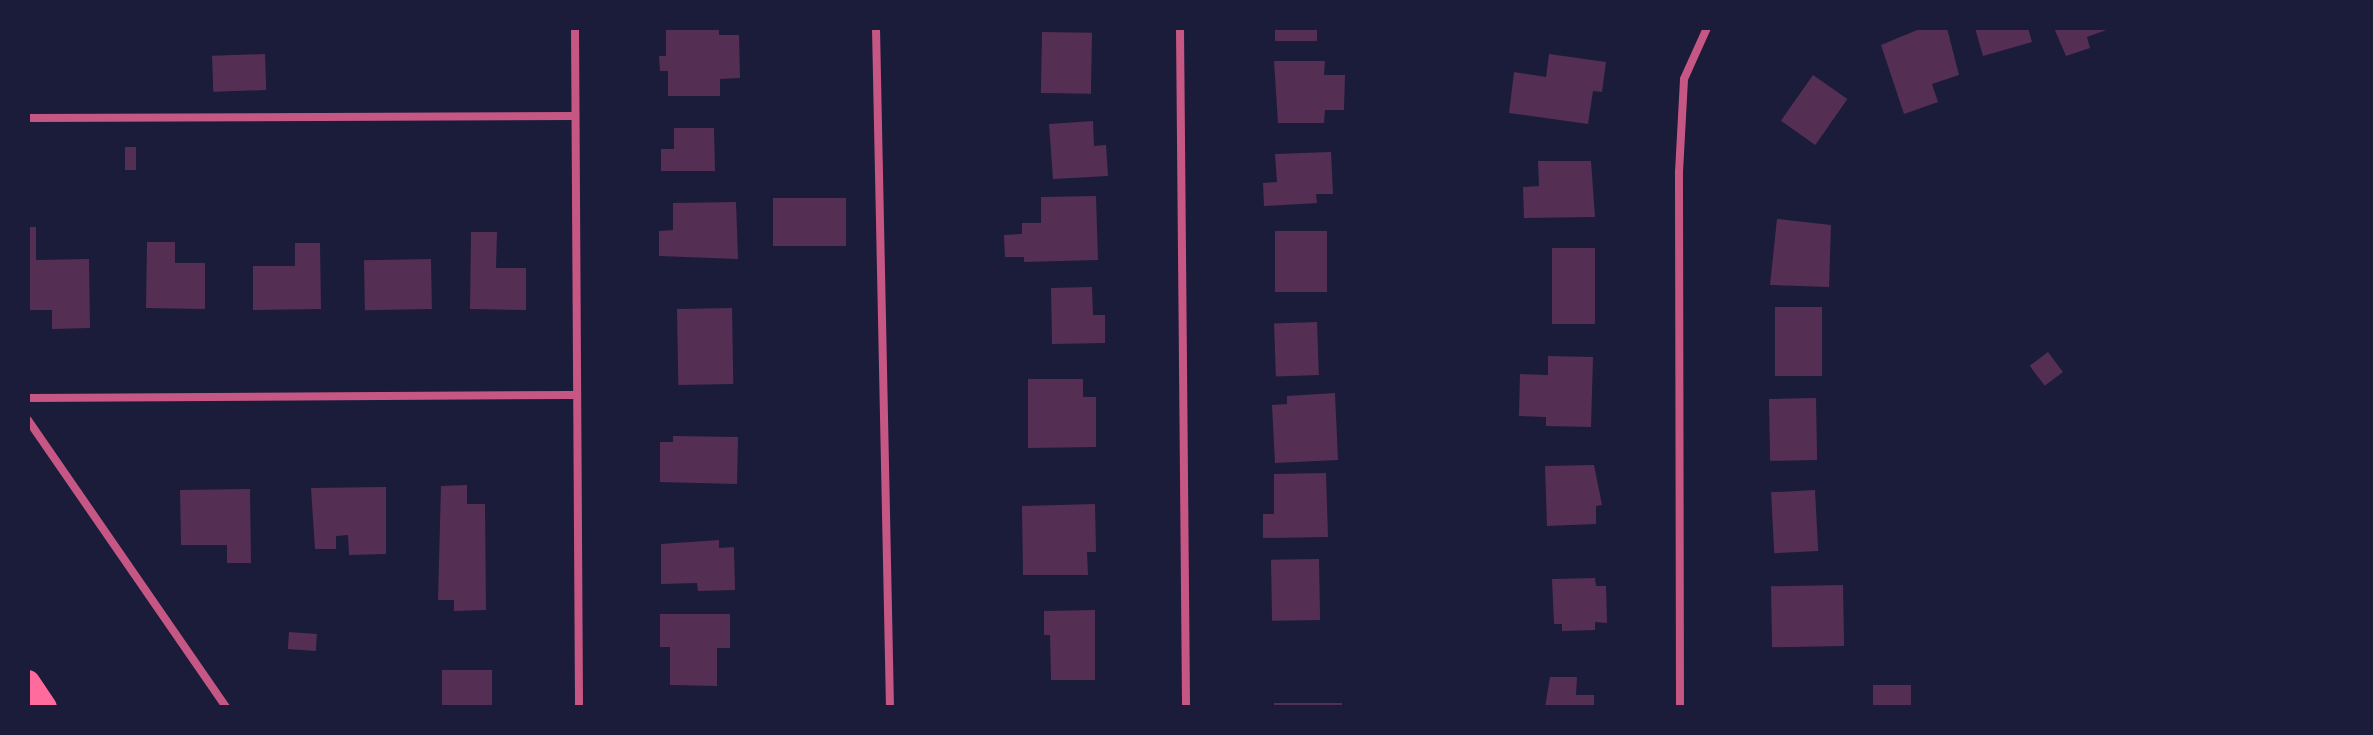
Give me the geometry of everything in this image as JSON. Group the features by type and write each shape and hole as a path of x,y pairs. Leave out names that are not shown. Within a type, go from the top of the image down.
{"highway":[{"path":"28,682 45,707"}],"street":[{"path":"575,28 573,395 579,707"},
{"path":"876,28 890,707"},
{"path":"1180,28 1186,707"},
{"path":"1680,707 1679,172 1684,79 1707,28"},
{"path":"28,118 575,116"},
{"path":"28,398 573,395"},
{"path":"28,420 226,707"}],"building":[{"path":"666,28 719,28 719,35 739,35 740,78 720,79 720,96 668,96 668,71 660,71 659,56 666,56"},
{"path":"1275,28 1317,28 1317,41 1275,41"},
{"path":"1922,28 1947,28 1959,75 1932,84 1938,102 1904,114 1881,45"},
{"path":"1975,28 2028,28 2032,42 1983,56"},
{"path":"2054,28 2112,28 2087,37 2090,48 2066,56"},
{"path":"1042,32 1092,33 1091,94 1041,93"},
{"path":"265,54 266,90 213,92 212,56"},
{"path":"1549,54 1606,62 1602,92 1593,91 1588,124 1509,113 1514,72 1546,77"},
{"path":"1274,61 1325,61 1324,75 1345,75 1344,110 1325,110 1324,123 1278,123"},
{"path":"1813,75 1847,99 1815,145 1781,121"},
{"path":"1093,121 1094,146 1106,145 1108,176 1053,179 1049,124"},
{"path":"674,128 714,128 715,171 661,171 661,149 674,149"},
{"path":"125,147 136,147 136,170 125,170"},
{"path":"1331,152 1333,194 1316,194 1317,203 1264,206 1263,183 1277,182 1275,154"},
{"path":"1538,161 1591,161 1595,217 1524,218 1523,187 1539,186"},
{"path":"1096,196 1098,260 1024,262 1024,257 1005,257 1004,235 1022,234 1022,223 1041,223 1041,197"},
{"path":"773,198 846,198 846,246 773,246"},
{"path":"736,202 738,259 659,256 659,231 673,230 673,203"},
{"path":"1777,219 1831,225 1829,287 1770,285"},
{"path":"28,227 36,227 36,260 89,259 90,328 52,329 52,310 28,310"},
{"path":"1275,231 1327,231 1327,292 1275,292"},
{"path":"471,232 497,232 496,268 526,268 526,310 470,309"},
{"path":"147,242 175,242 175,263 205,263 205,309 146,308"},
{"path":"295,243 320,243 321,309 253,310 253,266 295,266"},
{"path":"1552,248 1595,248 1595,324 1552,324"},
{"path":"431,259 432,309 365,310 364,260"},
{"path":"1092,287 1093,315 1105,315 1105,343 1052,344 1051,288"},
{"path":"1775,307 1822,307 1822,376 1775,376"},
{"path":"732,308 733,384 678,385 677,309"},
{"path":"1317,322 1319,375 1276,376 1274,324"},
{"path":"2048,352 2063,372 2045,386 2030,366"},
{"path":"1548,356 1593,357 1591,427 1546,426 1546,417 1519,416 1520,374 1548,375"},
{"path":"1028,379 1083,379 1083,397 1096,397 1096,447 1028,448"},
{"path":"1335,393 1338,460 1275,463 1272,405 1287,404 1287,396"},
{"path":"1816,398 1817,460 1770,461 1769,399"},
{"path":"673,436 738,437 737,484 660,482 660,442 673,442"},
{"path":"1594,465 1602,505 1596,506 1596,524 1547,526 1545,466"},
{"path":"1326,473 1328,537 1263,538 1263,514 1274,514 1274,474"},
{"path":"467,485 467,504 485,504 486,610 454,611 454,600 438,600 441,486"},
{"path":"386,487 386,554 349,555 348,535 336,536 336,549 315,549 311,488"},
{"path":"250,489 251,563 227,563 227,545 181,545 180,490"},
{"path":"1815,490 1818,551 1774,553 1771,492"},
{"path":"1095,504 1096,552 1087,552 1088,575 1023,575 1022,506"},
{"path":"719,540 719,548 734,547 735,590 698,591 697,583 661,584 661,544"},
{"path":"1319,559 1320,620 1272,621 1271,560"},
{"path":"1595,578 1596,586 1606,586 1607,623 1595,622 1595,630 1562,631 1562,624 1554,624 1552,579"},
{"path":"1843,585 1844,646 1772,647 1771,586"},
{"path":"1095,610 1095,680 1051,680 1050,635 1044,635 1044,611"},
{"path":"660,614 730,614 730,648 717,648 717,686 670,685 670,647 660,647"},
{"path":"289,632 317,634 316,651 288,649"},
{"path":"442,670 492,670 492,707 442,707"},
{"path":"1550,677 1577,677 1576,695 1594,695 1594,707 1545,707"},
{"path":"1873,685 1911,685 1911,707 1873,707"},
{"path":"1274,703 1342,703 1342,707 1274,707"}]}
